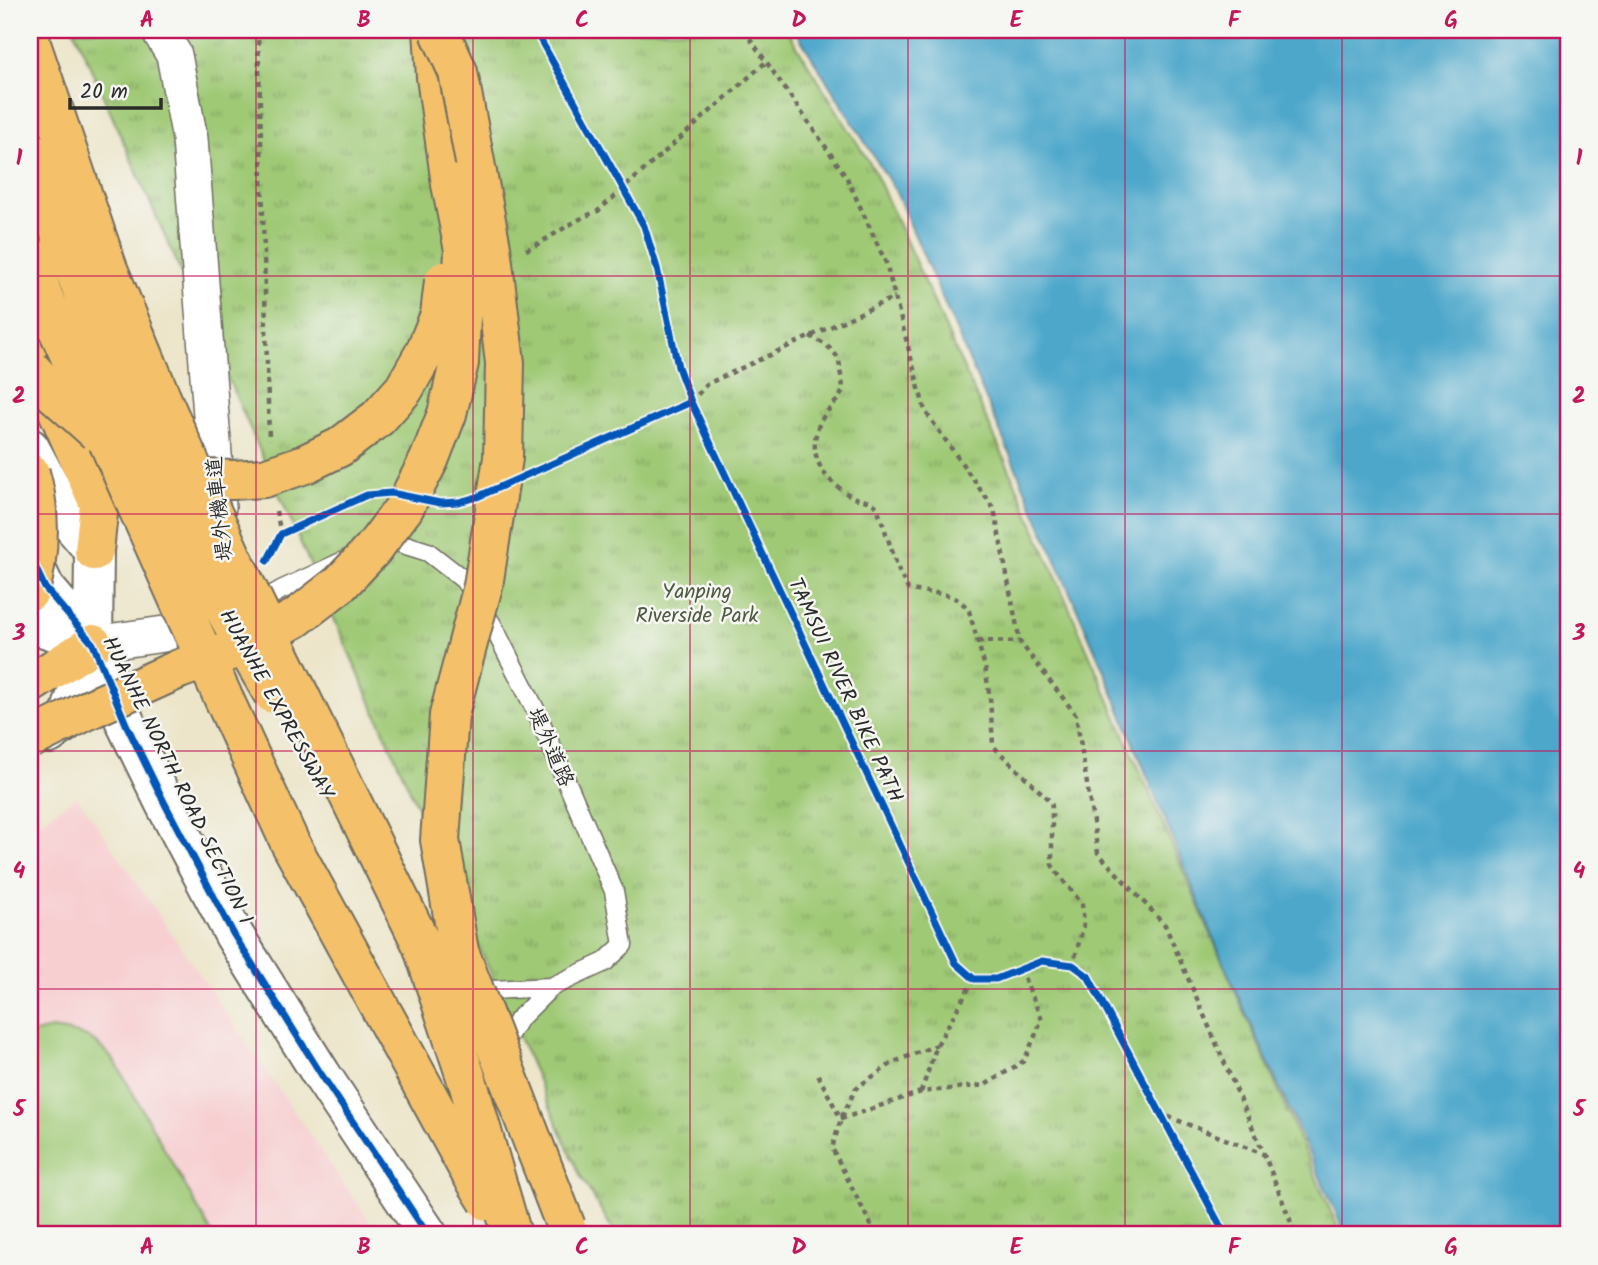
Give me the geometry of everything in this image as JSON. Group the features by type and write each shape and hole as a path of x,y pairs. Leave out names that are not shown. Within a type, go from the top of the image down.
{"highway":[{"path":"30,738 179,669 244,646 296,618 341,583 373,549 404,508 429,460 447,414 459,363 464,250 451,184 436,77 433,30"},
{"path":"439,30 458,72 491,247 505,363 503,458 483,586 449,715 440,840 459,951 573,1229"},
{"path":"30,41 108,269 163,402 232,557 422,945 468,1083 511,1235"},
{"name":"HUANHE EXPRESSWAY","path":"30,151 106,350 147,446 219,598 307,755 451,1039 573,1229"},
{"path":"30,368 48,388 119,450 151,467 185,478 233,480 264,478 305,464 340,447 378,418 404,389 425,352 440,315 451,184"},
{"name":"HUANHE EXPRESSWAY","path":"30,256 43,296 290,842 467,1167 511,1235"},
{"path":"30,348 99,504 94,551"},
{"path":"30,473 34,486 39,542 30,591"},
{"path":"30,684 93,644"}],"street":[{"name":"堤外機車道","path":"159,30 174,55 190,139 222,564 246,610"},
{"name":"堤外機車道","path":"174,30 184,47 206,144 237,550 249,578 246,610"},
{"path":"30,448 68,520 94,551 93,644 68,720 30,748"},
{"name":"HUANHE NORTH ROAD SECTION 1","path":"30,555 45,588 93,644 126,724 234,935 321,1074 428,1235"},
{"name":"堤外道路","path":"93,644 207,628 246,610"},
{"path":"30,623 93,644"}],"lane":[{"name":"堤外道路","path":"246,610 281,590 390,540 428,552 464,580 493,626 535,709 614,891 623,945 605,962 551,987 518,1020 502,1046 496,1094 573,1229"},
{"path":"246,610 411,950 444,976 491,990 551,987"}],"path":[{"path":"258,30 269,443"},
{"path":"744,30 846,176 886,263 925,411 994,509 1020,642 1076,715 1098,853 1165,925 1296,1235"},
{"path":"623,189 766,61"},
{"path":"616,176 628,198"},
{"path":"679,407 691,402 707,384 895,297"},
{"path":"810,336 836,355 843,385 839,398 824,414 817,429 815,441 819,465 838,486 877,507 900,574 908,589 942,593 965,605 985,667 993,744 1051,802 1052,865 1082,904 1084,925 1073,965"},
{"path":"686,390 695,413"},
{"path":"276,509 281,534"},
{"path":"276,543 281,534 293,528"},
{"path":"978,641 1020,642"},
{"path":"1062,964 1073,965 1080,970"},
{"path":"1008,975 1031,965"},
{"path":"841,1119 921,1092 985,1085 1024,1061 1042,1020 1021,970"},
{"path":"965,971 974,979 985,979"},
{"path":"921,1092 937,1045 974,979"},
{"path":"876,1235 832,1148 841,1119 856,1088 894,1062 937,1045"},
{"path":"818,1075 841,1119"},
{"path":"1153,1101 1166,1125"},
{"path":"1159,1113 1264,1154"}],"shaded area":[{"path":"77,796 379,1235 30,1235 30,828"}],"green space":[{"name":"Yanping Riverside Park","path":"74,30 787,30 874,170 1010,471 1341,1235 616,1235 580,1175"},
{"path":"52,1029 88,1038 116,1063 213,1235 30,1235 30,1034"}],"water":[{"path":"795,30 1568,30 1568,1235 1346,1235 1226,969 1107,678 896,192"}],"cycle path":[{"name":"TAMSUI RIVER BIKE PATH","path":"535,30 644,226 657,268 678,367 691,402 956,963 974,979 996,979 1042,961 1073,965 1088,976 1225,1235"},
{"path":"267,561 281,534 367,495 391,493 440,503 477,497 691,402"},
{"path":"30,556 45,588 93,644 126,724 234,935 321,1074 428,1235"}]}
